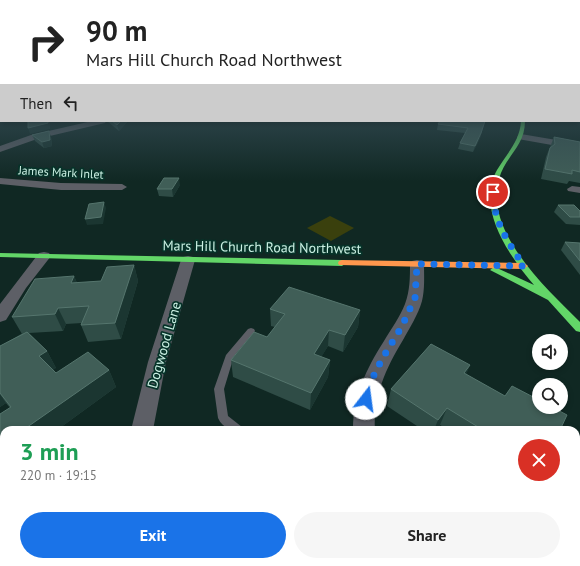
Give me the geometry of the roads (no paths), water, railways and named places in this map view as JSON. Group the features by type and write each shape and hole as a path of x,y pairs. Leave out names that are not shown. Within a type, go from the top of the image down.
{"street":[{"path":"0,149 63,128"},
{"path":"524,128 521,137 501,168 494,182 493,201 497,220 524,266 552,299 580,328"},
{"path":"521,137 580,147"},
{"name":"James Mark Inlet","path":"0,182 36,186 122,188"},
{"name":"Mars Hill Church Road Northwest","path":"0,255 524,266"},
{"path":"0,316 21,285 44,256"},
{"name":"Dogwood Lane","path":"143,426 157,362 188,260"},
{"path":"364,426 363,414 370,383 382,359 402,326 415,298 417,264"},
{"path":"466,265 505,274 530,285 552,299"}],"lane":[{"path":"233,426 223,418 219,389 230,356 252,331"}]}
